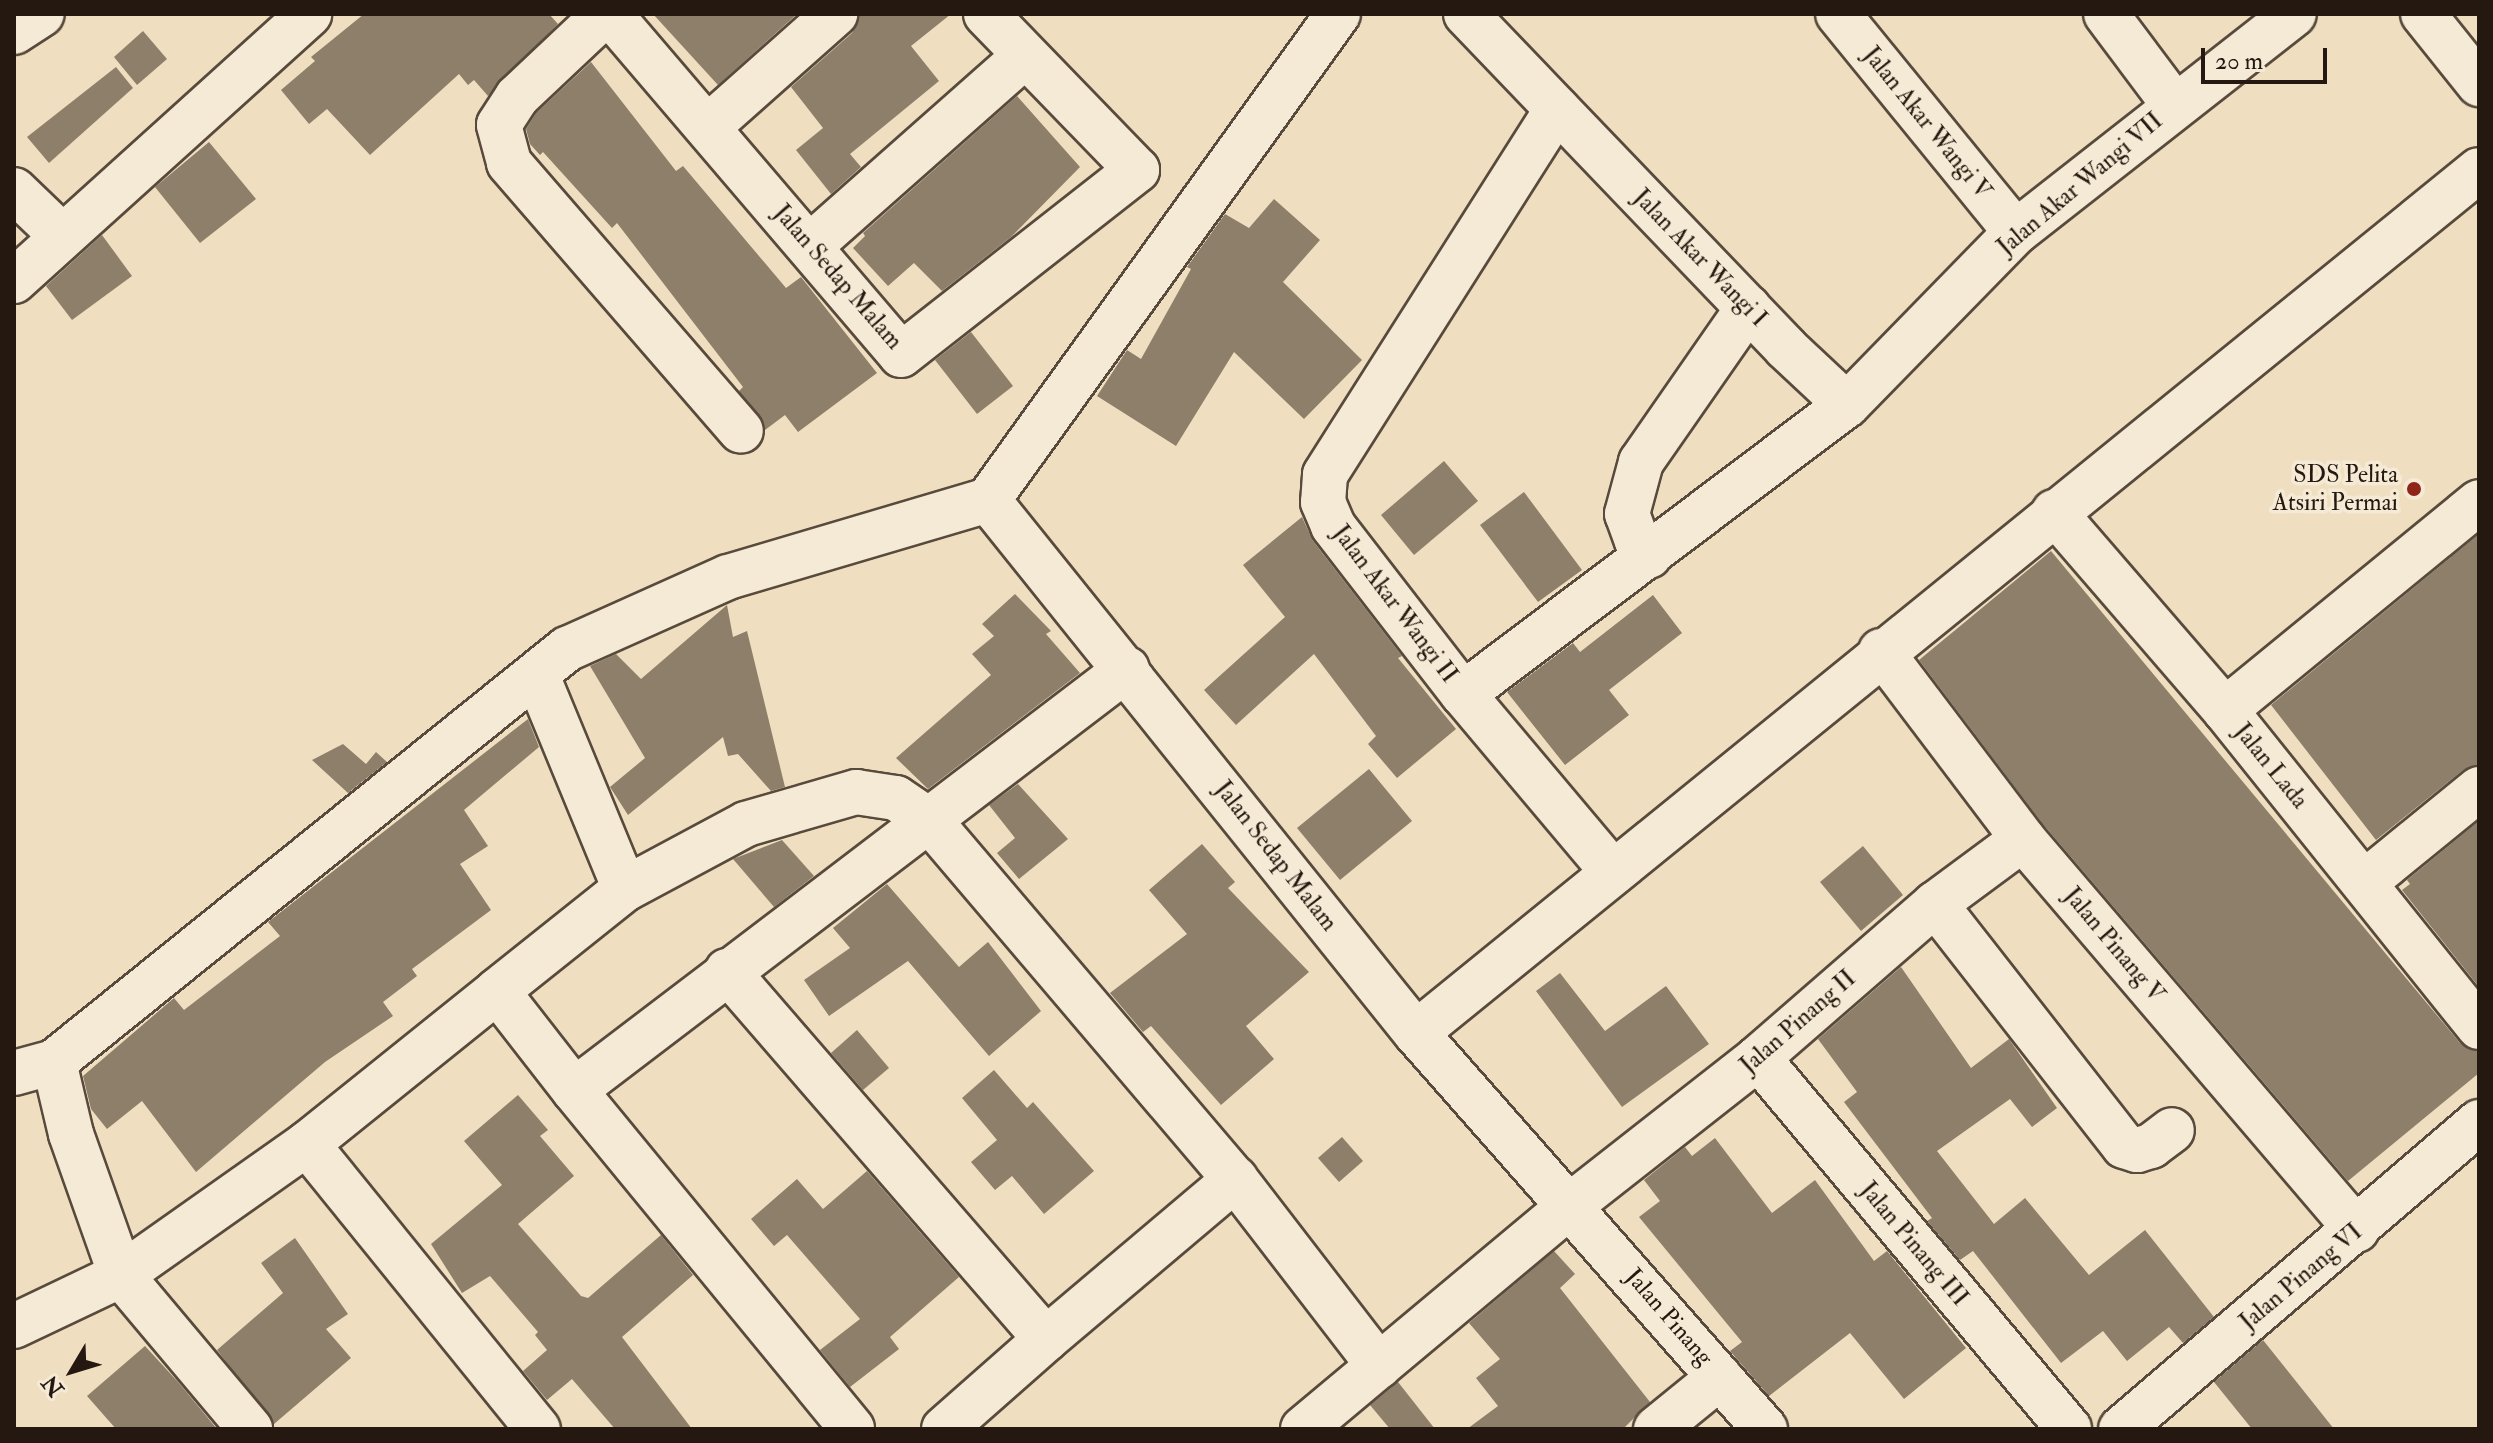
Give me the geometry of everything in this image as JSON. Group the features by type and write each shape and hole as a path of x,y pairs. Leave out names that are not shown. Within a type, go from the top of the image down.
{"street":[{"path":"14,32 42,14"},
{"path":"14,281 309,14"},
{"path":"608,14 517,97 499,125 509,163 741,431"},
{"name":"Jalan Sedap Malam","path":"608,14 709,126 901,355 1137,170 1025,56"},
{"path":"709,126 835,14"},
{"path":"810,246 1025,56 986,14"},
{"path":"250,1429 121,1275 71,1134 34,1068 117,1009 567,649 728,577 988,500 1338,14"},
{"name":"Jalan Akar Wangi I","path":"1466,14 1748,308 1847,405"},
{"name":"Jalan Akar Wangi V","path":"1838,14 2016,232"},
{"path":"2106,14 2174,105"},
{"name":"Jalan Akar Wangi VII","path":"1463,694 1847,405 2016,232 2174,105 2294,14"},
{"path":"2423,14 2479,84"},
{"name":"Jalan Akar Wangi II","path":"1557,109 1325,475 1323,502 1333,526 1463,694 1613,872"},
{"path":"1416,1033 1881,651 2479,170"},
{"path":"14,190 62,236"},
{"path":"1649,556 1627,514 1641,462 1748,308"},
{"name":"Jalan Sedap Malam","path":"988,500 1127,669 1416,1033 1572,1204"},
{"path":"2225,710 2479,502"},
{"name":"Jalan Lada","path":"2054,512 2225,710 2479,1027"},
{"name":"Jalan Pinang V","path":"1881,651 2023,839 2357,1230"},
{"path":"574,1090 1127,669"},
{"path":"537,676 625,889"},
{"path":"2365,882 2479,789"},
{"path":"14,1326 121,1275 307,1144 625,889 746,824 856,792 896,798 929,820 1235,1179 1379,1366"},
{"name":"Jalan Pinang II","path":"1303,1429 1572,1204 1758,1058 1935,904 2023,839"},
{"path":"1935,904 2124,1146 2137,1150 2151,1146 2172,1130"},
{"path":"727,971 1046,1339"},
{"path":"497,991 574,1090 852,1429"},
{"name":"Jalan Pinang III","path":"1758,1058 2069,1429"},
{"name":"Jalan Pinang VI","path":"2121,1429 2357,1230 2479,1122"},
{"path":"307,1144 538,1429"},
{"path":"944,1429 1235,1179"},
{"name":"Jalan Pinang","path":"1572,1204 1765,1429"},
{"path":"1656,1429 1720,1377"}],"building":[{"path":"364,14 549,14 558,24 488,96 474,80 468,85 459,74 370,155 327,109 309,124 281,90 315,61 311,57"},
{"path":"653,14 797,14 718,85"},
{"path":"859,14 951,14 911,46 939,81 850,154 861,167 831,194 796,150 823,128 791,87 852,33"},
{"path":"143,31 167,59 137,85 114,57"},
{"path":"591,62 676,171 683,166 786,288 801,277 877,373 798,432 785,415 765,430 739,391 743,387 617,223 612,228 543,152 540,155 530,144 526,129 536,113"},
{"path":"116,67 133,88 49,163 27,137"},
{"path":"1017,96 1080,167 1011,237 942,291 914,263 888,286 853,248 865,236 863,233"},
{"path":"209,142 256,199 200,243 155,187"},
{"path":"1274,199 1320,240 1283,282 1362,360 1304,419 1234,352 1176,446 1097,396 1127,350 1141,359 1191,269 1187,267 1225,214 1249,228"},
{"path":"102,235 132,276 72,320 46,286"},
{"path":"971,332 1013,386 977,414 935,360"},
{"path":"1444,461 1478,501 1414,555 1381,515"},
{"path":"1524,492 1582,570 1538,602 1480,525"},
{"path":"1302,517 1313,541 1402,656 1398,658 1456,729 1397,778 1368,744 1376,736 1314,654 1236,725 1204,690 1285,617 1243,565"},
{"path":"2479,534 2479,765 2463,770 2376,840 2271,705"},
{"path":"2051,551 2460,1043 2479,1051 2479,1073 2348,1181 2042,823 1919,660"},
{"path":"1015,594 1051,631 1046,634 1080,673 928,789 896,758 991,675 972,654 994,636 982,624"},
{"path":"1653,595 1682,633 1609,690 1629,715 1565,765 1507,692 1573,643 1580,652"},
{"path":"727,605 733,637 747,631 785,787 771,791 738,754 728,756 723,737 628,815 610,787 645,758 590,666 616,654 641,679"},
{"path":"528,719 539,747 464,810 488,846 460,864 491,910 412,969 417,976 383,1002 393,1016 325,1062 196,1172 142,1101 107,1129 91,1109 83,1076 174,998 184,1010 280,936 268,922"},
{"path":"343,744 366,764 376,752 387,762 348,793 312,760"},
{"path":"1369,769 1412,821 1340,880 1297,828"},
{"path":"1018,784 1068,839 1019,879 997,853 1015,838 989,805"},
{"path":"2479,821 2479,987 2402,890 2410,884 2407,880"},
{"path":"782,840 814,876 774,907 733,859"},
{"path":"1202,844 1235,882 1228,888 1309,972 1246,1026 1274,1059 1221,1105 1151,1026 1143,1032 1110,993 1187,934 1149,890"},
{"path":"1863,846 1903,895 1861,931 1820,882"},
{"path":"887,884 959,967 988,942 1041,1011 989,1056 908,961 829,1016 804,980 850,948 833,928"},
{"path":"1901,967 1971,1068 2009,1039 2057,1108 2032,1127 2010,1099 1937,1151 1994,1224 2025,1198 2089,1275 2145,1230 2214,1317 2183,1343 2169,1327 2127,1361 2103,1331 2061,1363 1973,1251 1960,1260 1927,1221 1932,1218 1844,1102 1857,1092 1818,1039"},
{"path":"1560,973 1605,1031 1666,986 1709,1044 1622,1107 1536,991"},
{"path":"857,1030 889,1068 863,1090 831,1053"},
{"path":"994,1070 1027,1108 1033,1102 1094,1171 1044,1214 1012,1176 995,1190 971,1162 997,1140 962,1098"},
{"path":"518,1095 548,1130 540,1136 574,1176 518,1224 581,1296 588,1298 661,1235 693,1275 622,1337 692,1429 615,1429 572,1379 547,1400 523,1371 547,1350 535,1335 538,1332 490,1276 462,1293 431,1244 502,1185 464,1141"},
{"path":"1342,1137 1363,1161 1339,1182 1318,1158"},
{"path":"1715,1138 1772,1213 1815,1180 1874,1261 1887,1251 1966,1348 1904,1399 1850,1333 1769,1396 1730,1351 1742,1342 1639,1217 1660,1201 1644,1180 1685,1147 1692,1156"},
{"path":"867,1171 959,1277 890,1337 899,1349 850,1387 820,1350 860,1319 787,1235 774,1246 751,1219 797,1179 823,1209"},
{"path":"295,1238 348,1314 326,1329 351,1358 274,1424 217,1350 283,1293 261,1263"},
{"path":"1554,1251 1575,1274 1560,1288 1650,1402 1623,1429 1467,1429 1498,1406 1476,1378 1500,1359 1469,1323"},
{"path":"2263,1340 2334,1429 2252,1429 2214,1382"},
{"path":"145,1346 217,1429 116,1429 87,1396"},
{"path":"1398,1382 1435,1429 1390,1429 1370,1405"}],"place":[{"name":"SDS Pelita Atsiri Permai","path":"2414,489"}]}
